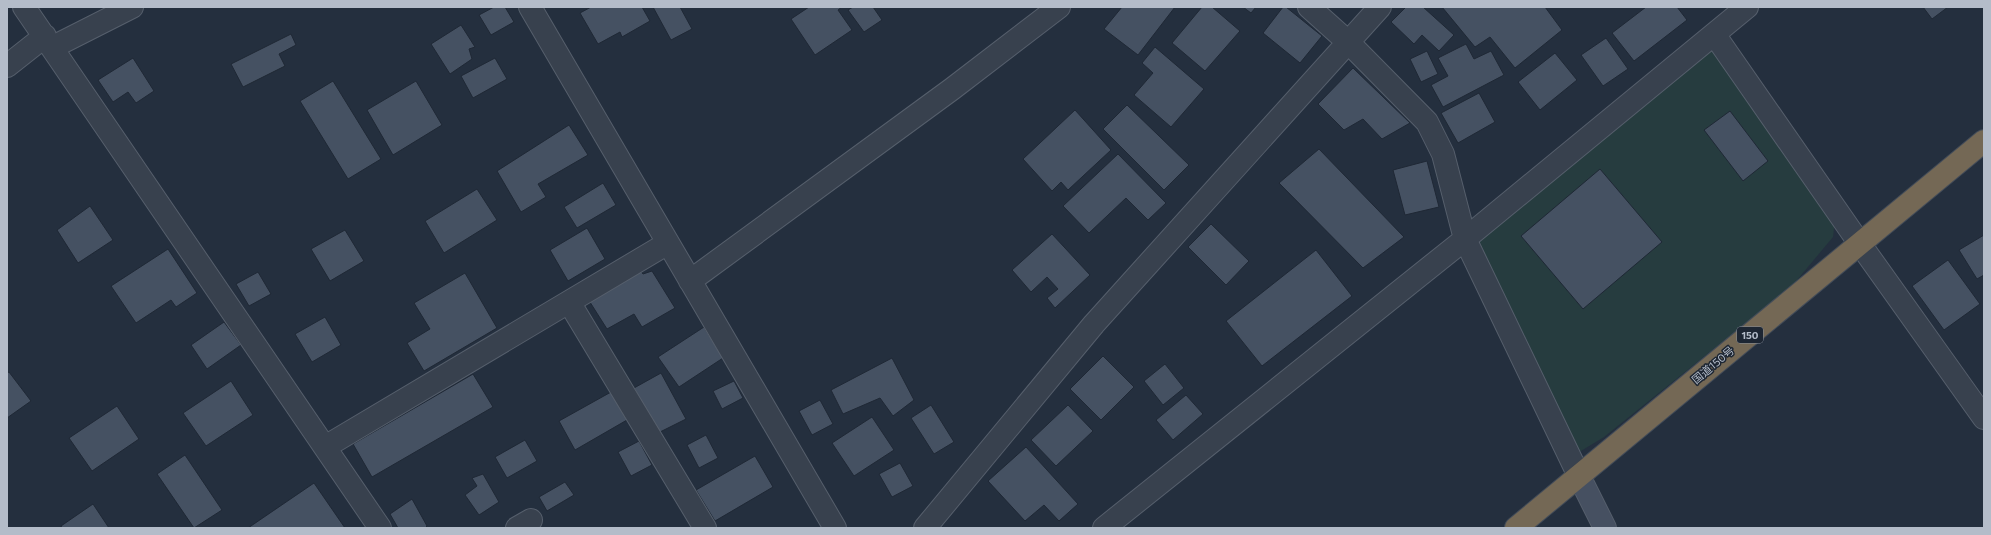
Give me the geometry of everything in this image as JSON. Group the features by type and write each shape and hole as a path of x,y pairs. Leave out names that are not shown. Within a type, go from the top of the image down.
{"highway":[{"name":"国道150号","path":"1516,528 1984,141"}],"street":[{"path":"24,7 380,528"},
{"path":"530,7 835,528"},
{"path":"690,281 952,89 1059,7"},
{"path":"1309,7 1348,42 1427,122 1443,154 1466,239 1605,528"},
{"path":"925,528 1094,324 1380,7"},
{"path":"1104,528 1466,239 1747,7"},
{"path":"7,66 49,42 122,9"},
{"path":"1714,34 1860,244 1984,418"},
{"path":"325,447 668,243"},
{"path":"569,302 705,528"}],"green space":[{"path":"1719,41 1837,203 1833,237 1792,286 1604,437 1576,454 1476,240"}],"building":[{"path":"494,7 505,7 514,22 491,35 479,15"},
{"path":"591,7 642,7 650,21 622,37 620,32 598,44 580,13"},
{"path":"653,7 680,7 692,29 671,40"},
{"path":"809,7 842,7 838,10 852,30 815,55 791,19"},
{"path":"853,7 873,7 882,20 864,32 848,10"},
{"path":"1122,7 1175,7 1138,55 1104,29"},
{"path":"1202,7 1212,7 1240,31 1205,71 1172,43"},
{"path":"1243,7 1256,7 1251,13"},
{"path":"1283,7 1286,7 1322,36 1300,63 1263,33"},
{"path":"1406,7 1423,7 1454,35 1439,51 1422,35 1414,44 1391,22"},
{"path":"1442,7 1545,7 1562,30 1515,68 1490,37 1475,47"},
{"path":"1646,7 1677,7 1687,20 1634,61 1612,33"},
{"path":"1923,7 1948,7 1932,19"},
{"path":"461,25 475,47 469,49 472,59 450,74 431,44"},
{"path":"291,34 296,45 279,54 285,66 243,87 231,64"},
{"path":"1606,38 1628,69 1603,86 1581,55"},
{"path":"1466,44 1474,59 1491,51 1504,75 1443,107 1431,85 1448,76 1438,58"},
{"path":"1155,47 1204,89 1171,127 1134,95 1153,73 1142,63"},
{"path":"1427,51 1438,74 1421,82 1410,59"},
{"path":"1555,53 1577,80 1540,110 1518,82"},
{"path":"133,58 154,91 136,103 128,92 113,102 98,80"},
{"path":"495,58 507,79 473,98 461,76"},
{"path":"1353,68 1410,123 1382,139 1363,119 1344,130 1318,104"},
{"path":"333,81 381,159 348,179 300,101"},
{"path":"416,81 442,125 393,155 367,110"},
{"path":"1479,93 1495,122 1458,143 1441,113"},
{"path":"1127,105 1189,165 1164,190 1103,129"},
{"path":"1075,110 1111,150 1068,190 1061,182 1052,191 1023,159"},
{"path":"1730,111 1768,161 1743,181 1704,130"},
{"path":"569,125 588,155 538,184 546,197 521,212 497,171"},
{"path":"1319,149 1404,237 1363,268 1279,183"},
{"path":"1118,154 1166,203 1148,220 1126,198 1089,233 1063,206"},
{"path":"1427,161 1439,207 1405,215 1393,170"},
{"path":"1600,169 1662,242 1583,309 1521,236"},
{"path":"603,183 616,205 577,228 564,207"},
{"path":"477,189 497,220 444,253 425,221"},
{"path":"90,206 113,240 78,263 57,230"},
{"path":"1211,224 1249,261 1226,285 1188,247"},
{"path":"587,228 605,259 568,281 550,250"},
{"path":"345,230 364,261 330,281 311,249"},
{"path":"1052,234 1090,275 1055,308 1047,298 1058,289 1047,277 1031,292 1012,270"},
{"path":"1984,235 1984,275 1977,279 1959,250"},
{"path":"168,249 197,293 176,307 171,300 136,323 111,286"},
{"path":"1316,250 1352,296 1262,366 1226,321"},
{"path":"1948,260 1980,304 1944,330 1912,286"},
{"path":"640,270 643,274 652,271 675,308 642,327 634,314 607,329 588,299"},
{"path":"258,272 271,294 249,306 236,284"},
{"path":"465,273 497,328 424,371 407,343 430,329 414,303"},
{"path":"325,317 341,345 312,362 295,334"},
{"path":"224,322 241,345 207,369 191,345"},
{"path":"704,327 723,358 679,387 658,357"},
{"path":"1103,356 1134,387 1101,420 1070,389"},
{"path":"892,358 914,400 893,416 880,398 843,414 831,390"},
{"path":"1165,364 1184,388 1163,405 1144,381"},
{"path":"9,372 31,401 7,418 7,373"},
{"path":"661,373 686,419 658,433 634,388"},
{"path":"473,374 493,407 372,477 353,444"},
{"path":"231,381 253,415 206,446 183,413"},
{"path":"734,381 743,398 722,409 713,391"},
{"path":"611,392 627,420 575,450 559,421"},
{"path":"1186,395 1203,414 1173,440 1156,420"},
{"path":"820,400 833,424 812,435 799,411"},
{"path":"931,405 954,442 934,454 911,418"},
{"path":"1068,405 1093,431 1056,466 1031,440"},
{"path":"117,406 139,439 92,471 69,438"},
{"path":"872,417 894,450 854,476 832,443"},
{"path":"706,435 718,458 699,468 687,445"},
{"path":"525,440 537,461 507,478 495,457"},
{"path":"639,441 652,465 631,476 618,452"},
{"path":"1026,447 1078,504 1059,521 1044,505 1025,521 988,481"},
{"path":"185,455 222,510 194,528 157,474"},
{"path":"755,456 773,487 715,521 696,490"},
{"path":"900,463 913,486 892,497 879,474"},
{"path":"483,474 499,502 479,515 465,495 477,486 472,478"},
{"path":"565,482 574,495 547,511 539,497"},
{"path":"314,483 345,528 248,528"},
{"path":"412,499 427,526 425,528 398,528 390,514"},
{"path":"93,504 109,528 62,528 61,526"}]}
